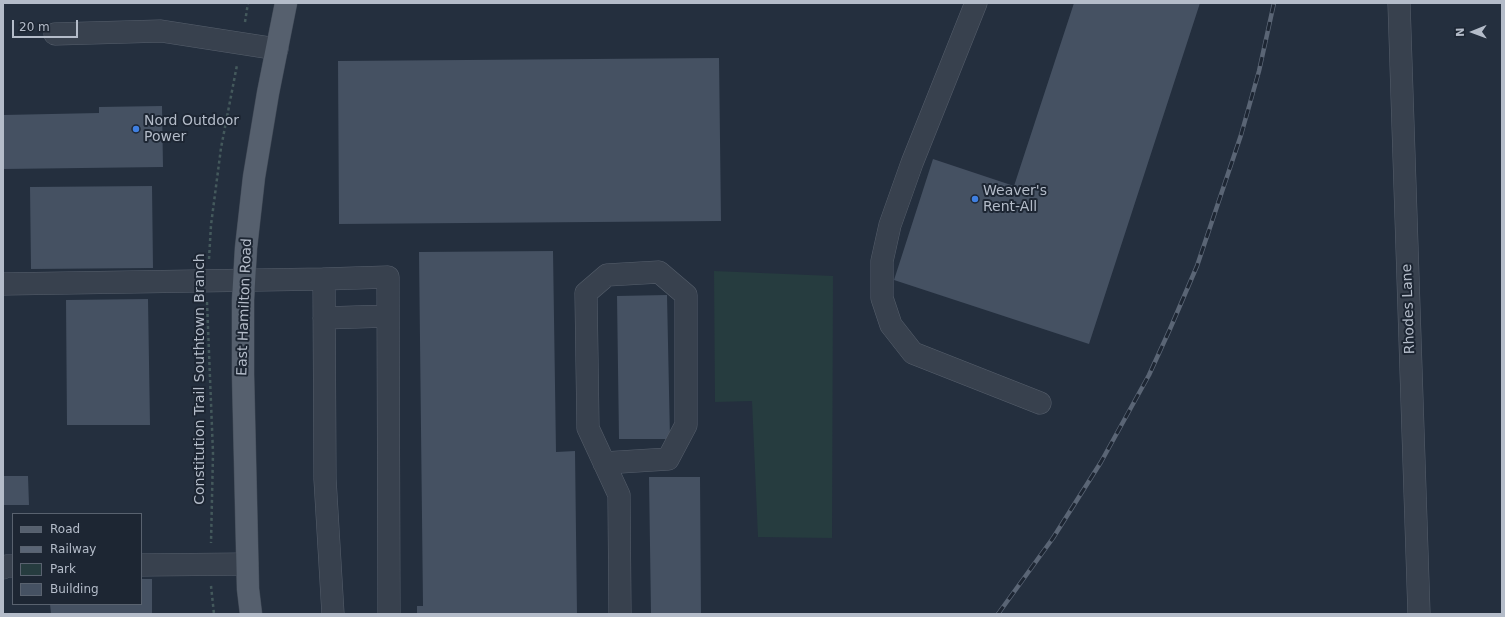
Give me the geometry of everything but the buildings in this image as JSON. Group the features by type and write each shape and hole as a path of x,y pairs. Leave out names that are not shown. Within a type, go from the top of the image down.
{"main road":[{"name":"East Hamilton Road","path":"251,614 247,564 243,390 244,280 254,177 286,3"}],"street":[{"path":"976,3 912,163 890,225 882,261 882,298 891,325 912,353 1040,402"},
{"name":"Rhodes Lane","path":"1399,3 1419,614"},
{"path":"55,34 161,32 277,49"},
{"path":"604,463 668,459 686,425 686,295 659,272 607,275 586,293 588,428 604,463 619,495 620,614"},
{"path":"3,284 388,277 389,614"},
{"path":"324,279 324,479 333,614"},
{"path":"324,318 388,316"},
{"path":"142,565 247,564"}],"path":[{"name":"Constitution Trail Southtown Branch","path":"214,614 210,577 213,453 208,281 211,225 220,155 248,3"}],"green space":[{"path":"714,271 833,276 832,538 758,537 752,401 715,402"}],"railway":[{"path":"998,614 1053,538 1101,462 1149,375 1170,329 1197,266 1241,135 1259,71 1274,3"}],"place":[{"name":"Nord Outdoor Power","path":"136,129"},
{"name":"Weaver's Rent-All","path":"975,199"}]}
